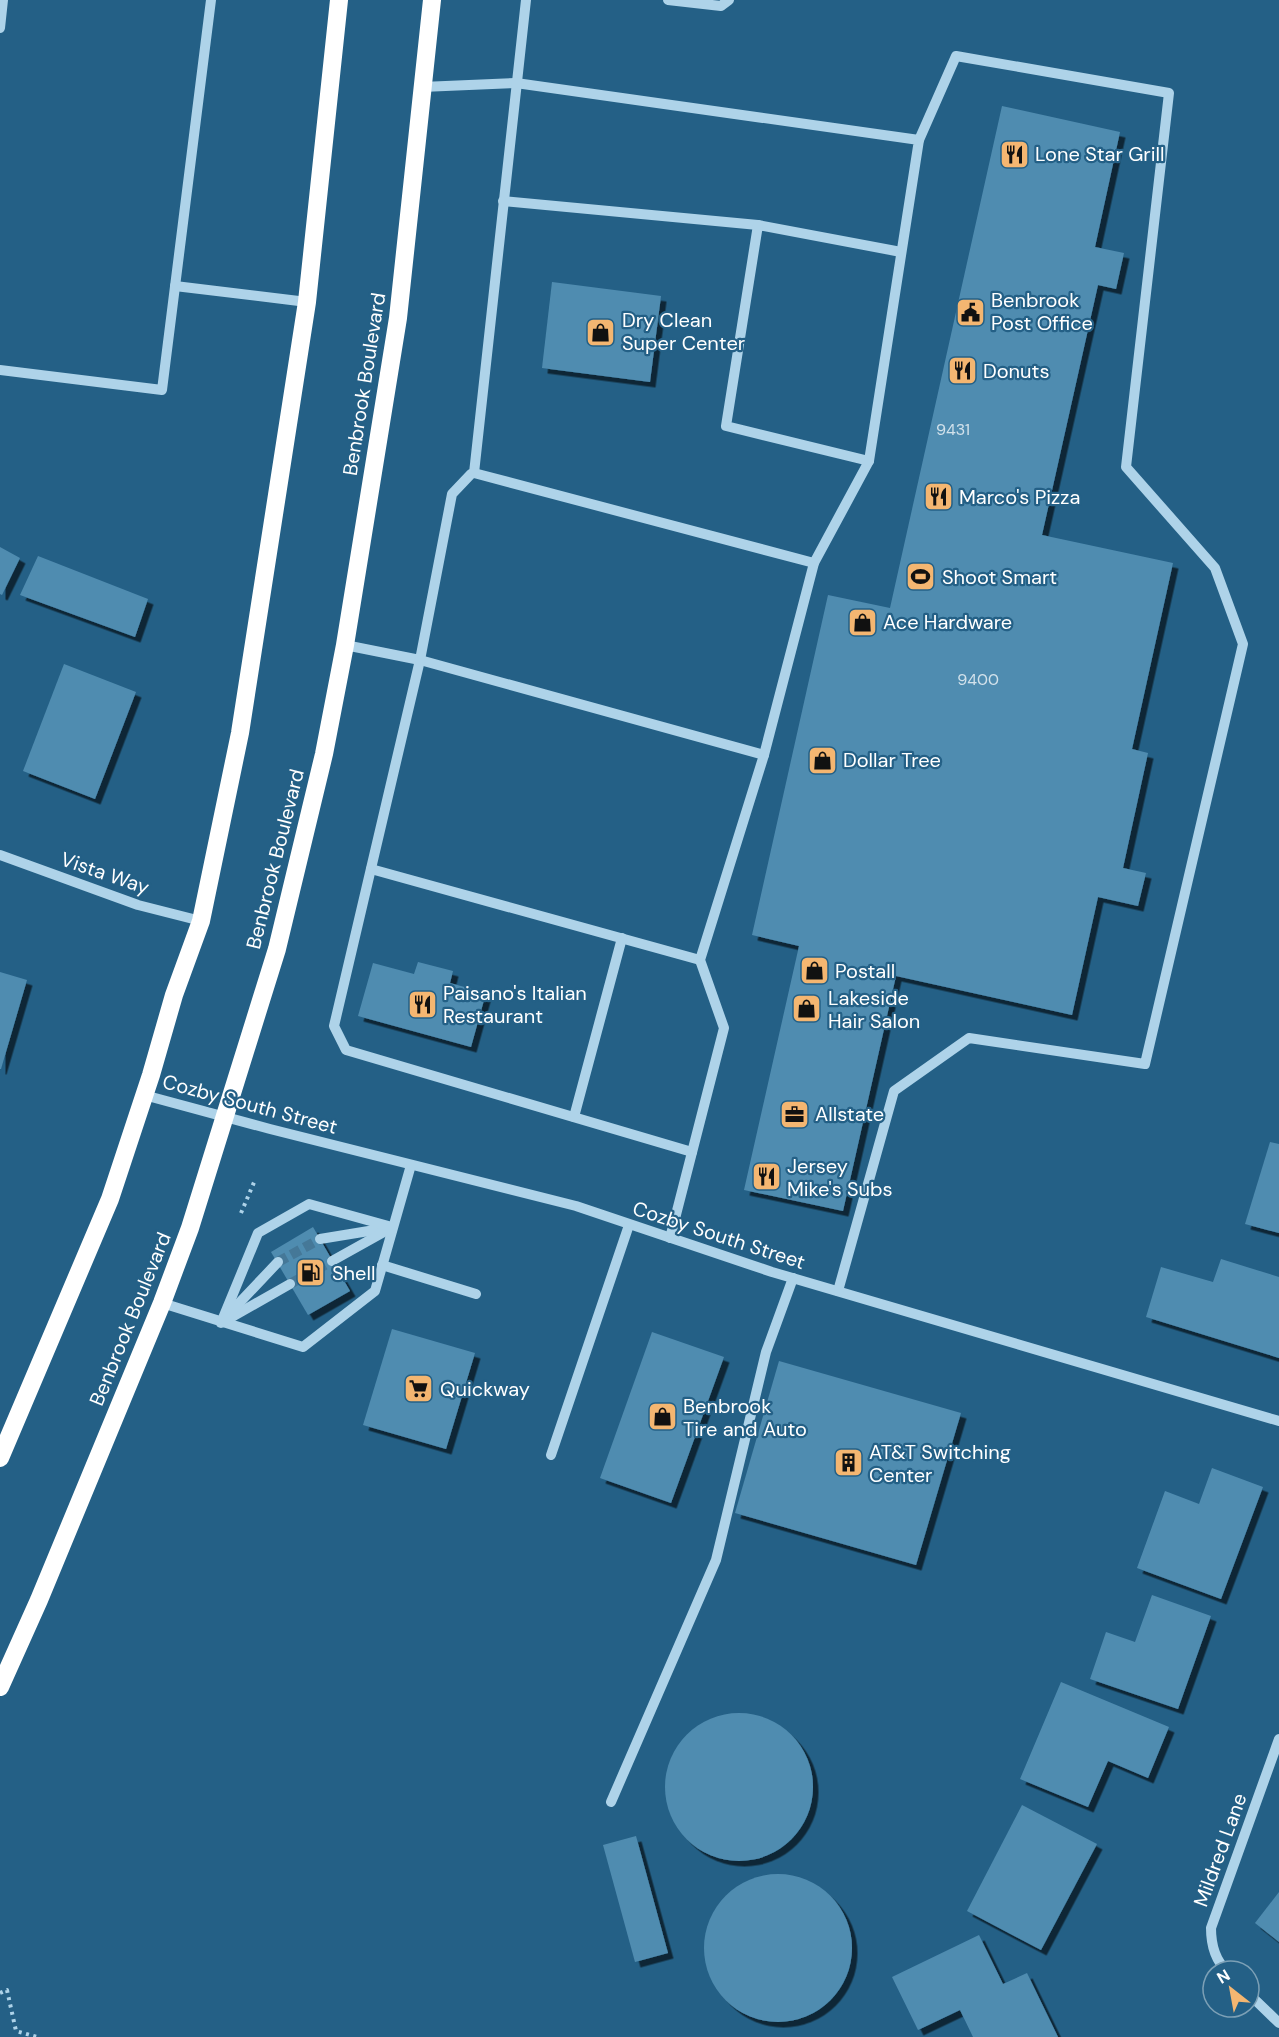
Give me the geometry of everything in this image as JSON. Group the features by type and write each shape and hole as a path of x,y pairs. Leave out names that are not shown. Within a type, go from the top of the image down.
{"highway":[{"path":"0,1458 110,1199 174,995 201,921 240,733 307,302 339,0"},
{"name":"Benbrook Boulevard","path":"0,1687 39,1600 162,1303 190,1228 277,949 324,754 345,645 398,318 432,0"}],"street":[{"path":"0,28 3,0"},
{"path":"0,370 162,390 211,0"},
{"path":"526,0 474,473 452,494 420,660 334,1026 346,1050 692,1152"},
{"path":"668,0 721,6 729,0"},
{"path":"670,1238 723,1028 700,960 764,754 814,563 869,461 919,140 956,56 1169,93 1126,467 1215,568 1243,644 1145,1065 969,1038 894,1091 838,1291"},
{"path":"422,87 516,83 919,140"},
{"path":"503,201 758,225 901,252"},
{"path":"758,225 726,426 869,461"},
{"path":"175,286 307,302"},
{"path":"474,473 814,563"},
{"path":"345,645 420,660 764,754"},
{"name":"Vista Way","path":"0,855 138,905 201,921"},
{"path":"370,869 700,960"},
{"path":"574,1118 622,938"},
{"name":"Cozby South Street","path":"144,1095 576,1206 793,1278 1279,1421"},
{"path":"162,1303 303,1347 375,1291 411,1165"},
{"path":"221,1323 258,1233 309,1204 392,1227"},
{"path":"551,1455 629,1225"},
{"path":"320,1239 392,1227"},
{"path":"332,1261 392,1227"},
{"path":"221,1323 278,1262"},
{"path":"382,1265 476,1294"},
{"path":"611,1802 716,1560 766,1352 793,1278"},
{"path":"221,1323 290,1284"},
{"name":"Mildred Lane","path":"1218,1959 1211,1940 1211,1928 1279,1739"},
{"path":"1261,2006 1279,2023"}],"path":[{"path":"0,1993 8,1990 16,2031 37,2037"}],"building":[{"path":"1002,106 1120,132 1095,247 1124,253 1116,289 1098,285 1042,535 1173,563 1132,749 1148,753 1123,868 1146,873 1138,906 1098,897 1072,1015 896,976 843,1211 744,1190 799,946 752,935 828,595 890,608"},
{"name":"Dry Clean Super Center","path":"552,282 661,296 650,382 542,368"},
{"path":"0,547 20,558 2,595 0,594"},
{"path":"38,556 148,599 135,637 20,595"},
{"path":"64,664 136,692 95,799 23,771"},
{"name":"Paisano's Italian Restaurant","path":"418,962 453,971 450,983 486,993 471,1047 358,1016 373,963 414,974"},
{"path":"0,972 27,980 1,1069 0,1069"},
{"path":"1270,1142 1279,1144 1279,1233 1245,1224"},
{"name":"Shell","path":"313,1227 350,1291 308,1315 271,1252"},
{"path":"1221,1259 1279,1277 1279,1358 1146,1317 1161,1267 1213,1282"},
{"name":"Quickway","path":"392,1329 475,1353 446,1449 363,1425"},
{"name":"Benbrook Tire and Auto","path":"652,1332 724,1357 671,1503 600,1478"},
{"name":"AT&T Switching Center","path":"779,1361 961,1413 916,1565 735,1513"},
{"path":"1212,1468 1263,1487 1221,1599 1137,1568 1165,1491 1199,1504"},
{"path":"1152,1595 1211,1616 1178,1709 1090,1679 1106,1632 1135,1642"},
{"path":"1061,1682 1169,1727 1148,1778 1108,1761 1088,1807 1020,1779"},
{"path":"739,1713 753,1714 767,1719 791,1735 807,1759 812,1773 812,1801 807,1815 791,1839 767,1855 753,1860 739,1861 725,1860 711,1855 687,1839 671,1815 666,1801 665,1787 666,1773 671,1759 687,1735 711,1719 725,1714"},
{"path":"1022,1805 1097,1844 1041,1950 967,1911"},
{"path":"636,1836 668,1953 635,1962 603,1845"},
{"path":"778,1874 792,1875 806,1880 819,1886 830,1896 840,1907 846,1920 851,1934 851,1962 846,1976 840,1989 830,2000 819,2010 806,2016 792,2021 778,2022 764,2021 750,2016 737,2010 726,2000 716,1989 710,1976 705,1962 704,1948 705,1934 710,1920 716,1907 726,1896 737,1886 750,1880 764,1875"},
{"path":"1279,1892 1279,1942 1255,1923"},
{"path":"979,1935 1003,1984 1027,1973 1058,2037 973,2037 960,2010 918,2030 892,1977"}],"tunnel":[{"path":"278,1262 320,1239"},
{"path":"290,1284 332,1261"}],"place":[{"name":"Lone Star Grill","path":"1014,154"},
{"name":"Benbrook Post Office","path":"970,312"},
{"name":"Dry Clean Super Center","path":"601,332"},
{"name":"Donuts","path":"962,371"},
{"name":"Marco's Pizza","path":"938,497"},
{"name":"Shoot Smart","path":"921,577"},
{"name":"Ace Hardware","path":"862,622"},
{"name":"Dollar Tree","path":"822,760"},
{"name":"Postall","path":"814,971"},
{"name":"Paisano's Italian Restaurant","path":"422,1004"},
{"name":"Lakeside Hair Salon","path":"807,1009"},
{"name":"Allstate","path":"794,1114"},
{"name":"Jersey Mike's Subs","path":"766,1177"},
{"name":"Shell","path":"311,1273"},
{"name":"Quickway","path":"419,1389"},
{"name":"Benbrook Tire and Auto","path":"662,1417"},
{"name":"AT&T Switching Center","path":"848,1463"}]}
